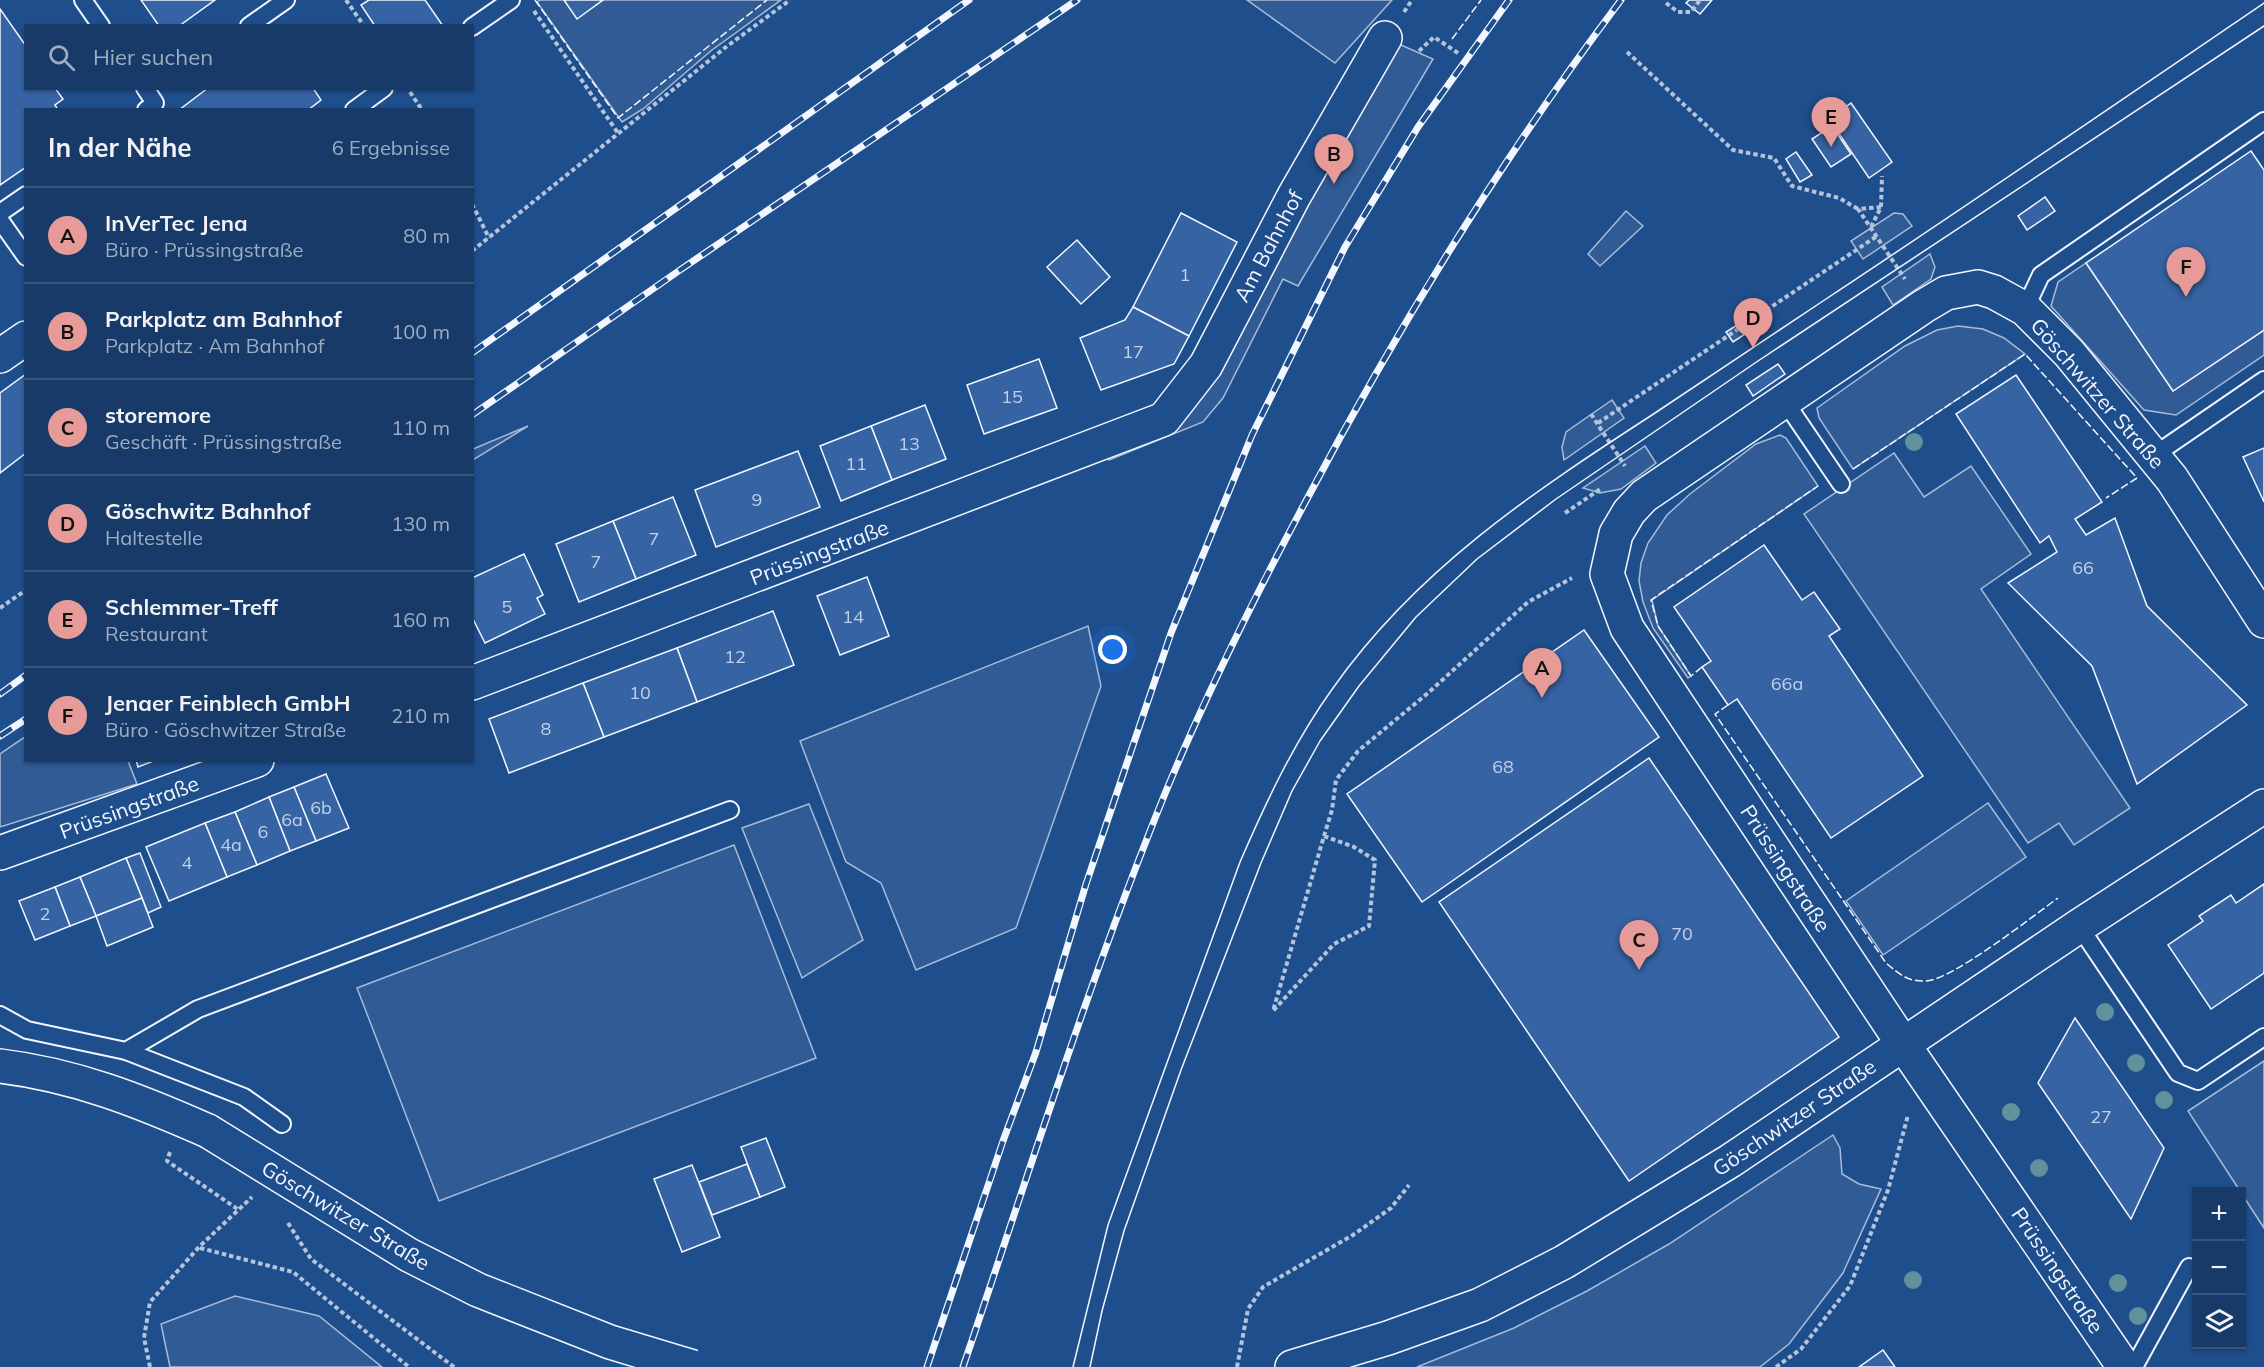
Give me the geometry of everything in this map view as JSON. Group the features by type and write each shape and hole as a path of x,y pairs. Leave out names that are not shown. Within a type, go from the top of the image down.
{"street":[{"name":"Am Bahnhof","path":"1164,419 1206,365 1294,196 1385,38"},
{"name":"Göschwitzer Straße","path":"1784,400 1946,292 1978,287 1994,292 2025,309 2069,353 2172,479 2264,621"},
{"path":"0,356 24,339"},
{"name":"Prüssingstraße","path":"1784,400 1644,496 1629,512 1616,534 1607,574 1627,628 1903,1044 2124,1367"},
{"name":"Prüssingstraße","path":"474,682 1164,419"},
{"name":"Prüssingstraße","path":"0,853 251,762"},
{"name":"Göschwitzer Straße","path":"1292,1367 1388,1338 1480,1305 1564,1262 1730,1161 2079,926 2264,806"},
{"name":"Göschwitzer Straße","path":"0,1066 33,1071 132,1097 208,1131 409,1255 478,1290 610,1342 693,1367"}],"lane":[{"path":"83,0 99,24"},
{"path":"252,24 286,0"},
{"path":"474,26 511,0"},
{"path":"357,108 381,90"},
{"path":"2025,309 2041,275 2264,121"},
{"path":"0,213 24,196"},
{"path":"0,220 24,254"},
{"path":"2153,456 2264,380"},
{"path":"1784,400 1841,484"},
{"path":"126,1051 198,1009 730,810"},
{"path":"2079,926 2178,1073 2198,1081 2264,1037"},
{"path":"0,1015 27,1030 126,1051 244,1097 282,1124"},
{"path":"2134,1367 2189,1267"}],"path":[{"path":"346,0 363,24"},
{"path":"474,249 618,133 651,110 726,46 790,0"},
{"path":"1666,3 1678,12 1691,12 1700,0"},
{"path":"533,9 618,133"},
{"path":"1385,38 1418,52 1434,37 1458,52"},
{"path":"1628,52 1733,150 1774,158 1792,186 1839,198 1858,209 1902,273"},
{"path":"408,90 421,108"},
{"path":"1871,227 1881,207 1882,176"},
{"path":"1858,209 1881,207"},
{"path":"474,208 489,238"},
{"path":"1598,423 1877,236"},
{"path":"1591,414 1628,470"},
{"path":"1324,836 1354,847 1375,860 1368,926 1334,945 1272,1011 1324,836 1332,810 1336,780 1358,751 1428,693 1528,602 1611,558"},
{"path":"0,608 24,591"},
{"path":"1776,1367 1801,1349 1850,1286 1888,1190 1911,1105"},
{"path":"166,1161 239,1209"},
{"path":"1237,1367 1248,1308 1263,1287 1353,1235 1391,1208 1409,1185"},
{"path":"282,1213 310,1259 454,1367"},
{"path":"150,1367 144,1338 150,1302 199,1247 292,1272 409,1367"}],"shaded area":[{"path":"564,0 577,18 603,0 781,0 712,50 643,109 622,122 537,2"},
{"path":"1247,0 1392,0 1335,63"},
{"path":"1385,38 1433,59 1298,286 1283,279 1223,398 1203,422 1109,460 1103,442 1166,416"},
{"path":"1626,211 1643,226 1600,266 1588,254"},
{"path":"1894,213 1903,214 1912,226 1863,259 1851,241"},
{"path":"1930,254 1935,267 1931,279 1893,305 1882,287"},
{"path":"2086,263 2173,391 2264,330 2264,355 2176,415 2144,410 2051,306 2058,282"},
{"path":"1958,326 1983,329 2004,338 2025,354 1853,469 1819,418 1817,408 1905,346 1937,330"},
{"path":"1612,400 1624,418 1564,460 1562,447 1566,432"},
{"path":"528,426 474,459 474,449"},
{"path":"1780,435 1786,438 1818,486 1652,600 1658,626 1691,676 1688,678 1653,628 1643,602 1639,581 1641,563 1648,543 1667,515 1690,494 1756,444"},
{"path":"1645,446 1656,463 1621,489 1600,493 1583,488"},
{"path":"1894,453 1924,497 1971,466 2031,554 1981,589 2130,808 2074,845 2059,823 2028,843 1804,514"},
{"path":"1088,626 1101,686 1016,928 916,970 881,883 846,862 800,741"},
{"path":"24,738 24,762 128,762 137,784 0,827 0,754"},
{"path":"1988,803 2026,857 1883,955 1846,901"},
{"path":"809,804 863,940 802,978 742,828"},
{"path":"734,845 816,1058 439,1201 357,988"},
{"path":"2264,1061 2264,1228 2246,1200 2246,1187 2237,1187 2188,1111"},
{"path":"1833,1135 1840,1148 1842,1174 1859,1184 1881,1189 1843,1273 1789,1344 1760,1367 1417,1367 1514,1328 1587,1291 1669,1244"},
{"path":"235,1296 319,1316 382,1367 170,1367 161,1324"}],"building":[{"path":"141,0 215,0 182,24 158,24"},
{"path":"369,0 425,0 442,24 374,24 361,5"},
{"path":"564,0 603,0 577,19"},
{"path":"1689,0 1712,0 1700,14 1686,3"},
{"path":"0,9 24,43 24,90 56,90 63,99 55,105 57,108 24,108 24,168 0,185"},
{"path":"205,90 314,90 321,100 311,108 182,108"},
{"path":"1851,103 1892,162 1869,178 1829,119"},
{"path":"1832,126 1851,154 1831,167 1812,139"},
{"path":"2251,151 2264,170 2264,330 2173,391 2086,263"},
{"path":"1796,152 1812,175 1800,182 1786,159"},
{"path":"2045,197 2055,211 2027,230 2018,216"},
{"path":"1181,213 1237,242 1189,336 1133,307"},
{"path":"1077,240 1110,277 1081,304 1047,267"},
{"path":"1133,307 1189,336 1174,364 1101,390 1080,338 1125,320"},
{"path":"1753,315 1759,325 1733,342 1726,332"},
{"path":"1039,359 1057,408 984,434 967,385"},
{"path":"1778,364 1785,374 1753,396 1746,385"},
{"path":"24,375 24,455 0,473 0,393"},
{"path":"2016,375 2102,502 2075,519 2086,535 2115,518 2147,606 2247,705 2137,784 2092,666 2008,583 2057,552 2049,536 2040,543 1956,414"},
{"path":"925,405 946,459 892,480 871,426"},
{"path":"871,426 892,480 841,501 820,446"},
{"path":"2264,448 2264,502 2243,457"},
{"path":"798,451 820,507 716,547 695,490"},
{"path":"673,497 696,555 636,579 613,521"},
{"path":"613,521 636,579 579,602 556,544"},
{"path":"1764,545 1802,600 1814,592 1840,629 1829,636 1923,776 1831,838 1737,699 1728,705 1702,667 1711,661 1674,607"},
{"path":"524,554 543,595 537,598 545,614 485,643 474,621 474,577"},
{"path":"867,577 889,636 840,655 817,596"},
{"path":"773,611 794,665 697,702 677,648"},
{"path":"1584,630 1659,737 1422,902 1347,794"},
{"path":"677,648 697,702 604,737 583,683"},
{"path":"583,683 604,737 509,773 489,719"},
{"path":"1649,758 1839,1037 1629,1181 1439,902"},
{"path":"137,762 151,762 138,767"},
{"path":"326,774 349,828 316,841 294,787"},
{"path":"294,787 316,841 290,851 269,797"},
{"path":"269,797 290,851 257,865 235,812"},
{"path":"235,812 257,865 227,877 205,823"},
{"path":"205,823 227,877 169,901 146,847"},
{"path":"140,853 161,907 148,913 126,858"},
{"path":"126,858 142,898 96,916 80,877"},
{"path":"80,877 96,916 70,926 55,887"},
{"path":"2264,884 2264,973 2211,1009 2168,945 2203,921 2199,916 2231,895 2236,903"},
{"path":"55,887 70,926 35,940 19,901"},
{"path":"142,898 153,927 107,946 96,916"},
{"path":"2075,1018 2164,1148 2131,1219 2038,1083"},
{"path":"766,1138 785,1187 760,1197 741,1147"},
{"path":"747,1164 760,1197 712,1215 699,1182"},
{"path":"692,1165 720,1237 682,1252 654,1179"},
{"path":"1883,1350 1895,1367 1859,1367"}],"tram line":[{"path":"1073,1367 1108,1225 1240,862 1293,751 1333,688 1366,646 1401,606 1439,570 1521,504 2264,3"},
{"path":"1090,1367 1102,1311 1124,1231 1181,1070 1261,863 1292,791 1320,741 1359,686 1416,617 1477,559 1556,499 1755,363 2264,26"}],"railway":[{"path":"474,352 969,0"},
{"path":"474,414 680,270 1077,0"},
{"path":"927,1367 1003,1141 1036,1052 1086,884 1171,633 1252,435 1345,247 1418,127 1509,0"},
{"path":"963,1367 1059,1080 1136,866 1197,720 1232,646 1342,434 1415,306 1535,120 1621,0"},
{"path":"0,694 24,676"},
{"path":"0,736 24,720"}],"fence":[{"path":"535,0 618,118 767,0"},
{"path":"1452,39 1481,0"},
{"path":"1853,469 2025,354 2137,478 2106,498"},
{"path":"1702,667 1691,676 1658,626 1651,600 1818,486"},
{"path":"1728,705 1715,714 1886,963 1895,971 1914,980 1926,981 1938,978 1973,959 2058,898"}],"place":[{"name":"Schlemmer-Treff","path":"1831,147"},
{"name":"Parkplatz am Bahnhof","path":"1334,184"},
{"name":"Jenaer Feinblech GmbH","path":"2186,297"},
{"name":"Göschwitz Bahnhof","path":"1753,348"},
{"name":"InVerTec Jena","path":"1542,698"},
{"name":"storemore","path":"1639,970"}]}
